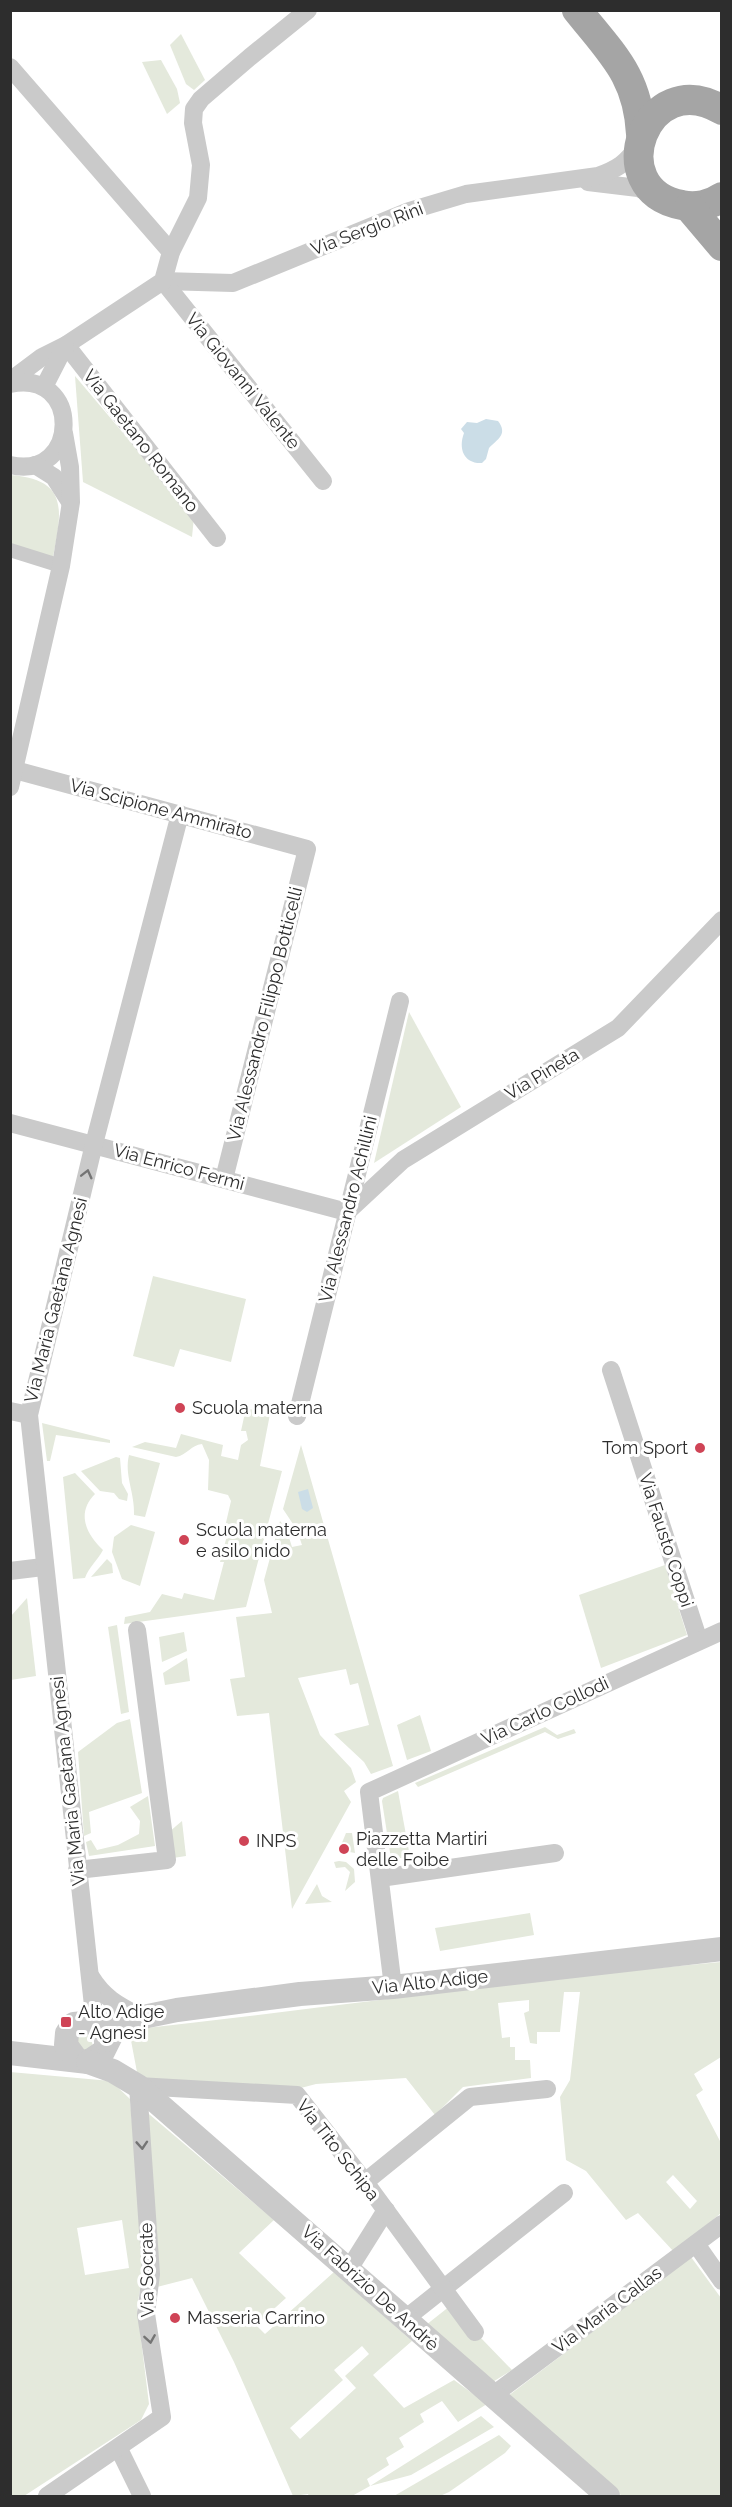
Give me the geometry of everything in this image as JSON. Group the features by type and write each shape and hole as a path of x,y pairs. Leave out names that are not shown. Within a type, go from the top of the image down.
{"main road":[{"path":"577,10 615,57 635,89 640,109 642,174 659,196 673,204 689,207 704,205 722,197"},
{"path":"615,57 641,81 678,101"},
{"path":"640,140 650,119 662,108 678,101 695,100 718,105"},
{"path":"689,207 722,246"}],"street":[{"path":"10,382 42,357 66,345 163,281 171,252 198,198 201,165 193,123 194,109 201,99 308,10"},
{"path":"10,67 171,252"},
{"name":"Via Sergio Rini","path":"163,281 233,283 409,211 466,194 574,181 617,169 628,160 640,140"},
{"name":"Via Sergio Rini","path":"574,181 638,188 659,196"},
{"name":"Via Giovanni Valente","path":"163,281 323,481"},
{"path":"44,387 66,345"},
{"name":"Via Gaetano Romano","path":"66,345 217,538"},
{"path":"10,382 32,383 44,387 61,407 70,467 71,502 61,566 13,778"},
{"path":"10,465 35,465 48,458 59,447 64,433"},
{"path":"35,465 54,477 71,502"},
{"path":"10,550 61,566"},
{"name":"Via Scipione Ammirato","path":"13,778 180,814 307,849"},
{"name":"Via Maria Gaetana Agnesi","path":"95,2044 91,1976 43,1567 29,1415 94,1144 180,814"},
{"name":"Via Alessandro Filippo Botticelli","path":"224,1179 307,849"},
{"name":"Via Pineta","path":"347,1212 404,1160 618,1028 722,920"},
{"name":"Via Alessandro Achillini","path":"297,1416 400,1001"},
{"name":"Via Enrico Fermi","path":"10,1123 347,1212"},
{"name":"Via Fausto Coppi","path":"611,1370 699,1641"},
{"path":"10,1411 29,1415"},
{"path":"10,1571 43,1567"},
{"path":"77,1870 167,1860 137,1630"},
{"name":"Via Carlo Collodi","path":"380,1878 369,1792 722,1632"},
{"path":"393,1987 380,1878 555,1853"},
{"name":"Via Alto Adige","path":"10,2053 95,2044 139,2016 300,1994 393,1987 722,1949"},
{"path":"91,1976 108,1998 139,2016"},
{"name":"Via Maria Gaetana Agnesi","path":"68,2031 82,2015 91,1976"},
{"name":"Via Alto Adige","path":"10,2039 54,2042 80,2022 95,2044"},
{"name":"Via Fabrizio De Andrè","path":"95,2044 134,2084 608,2496"},
{"name":"Via Tito Schipa","path":"134,2084 297,2095 365,2182 475,2332"},
{"name":"Via Socrate","path":"119,2449 162,2418 146,2314 151,2274 134,2084"},
{"path":"365,2182 470,2097 547,2089"},
{"path":"405,2319 564,2193"},
{"path":"349,2269 386,2210"},
{"name":"Via Maria Callas","path":"492,2396 722,2224"},
{"path":"696,2244 722,2281"},
{"path":"47,2496 119,2449 142,2496"}],"shaded area":[{"path":"181,34 205,80 194,90 186,84 170,45"},
{"path":"161,60 177,89 180,103 167,114 142,62"},
{"path":"75,376 194,517 192,537 83,482"},
{"path":"10,475 43,483 52,491 57,500 59,512 53,557 11,545"},
{"path":"409,1012 461,1107 374,1163"},
{"path":"153,1276 246,1299 231,1362 180,1349 174,1367 133,1356"},
{"path":"246,1408 270,1414 260,1466 282,1471 246,1607 124,1624 125,1617 150,1612 162,1594 182,1599 184,1593 214,1600 224,1562 220,1562 229,1528 225,1527 231,1501 228,1495 208,1490 209,1460 202,1444 176,1457 132,1447 145,1442 176,1448 181,1434 223,1445 221,1456 238,1460 241,1445 248,1440 246,1431 241,1431"},
{"path":"42,1423 110,1440 110,1443 56,1435 50,1461 47,1461"},
{"path":"301,1445 393,1766 371,1774 364,1762 334,1734 369,1725 358,1683 350,1685 346,1669 298,1678 320,1735 351,1768 356,1782 344,1791 351,1802 292,1909 269,1713 237,1716 230,1679 245,1677 236,1617 272,1613 264,1580 280,1521 286,1528 292,1547 302,1545 297,1530 283,1509"},
{"path":"129,1455 160,1463 145,1517 134,1515 128,1470"},
{"path":"116,1457 120,1458 122,1483 128,1494 127,1501 119,1499 114,1493 100,1491 81,1471"},
{"path":"75,1473 95,1494 86,1509 86,1523 92,1537 103,1550 85,1578 73,1579 63,1477"},
{"path":"131,1525 155,1532 140,1586 122,1579 112,1552 114,1537"},
{"path":"107,1559 112,1564 113,1573 91,1577"},
{"path":"665,1565 687,1635 601,1668 579,1595"},
{"path":"27,1598 36,1676 11,1680 11,1616"},
{"path":"117,1625 129,1712 121,1714 108,1627"},
{"path":"184,1632 187,1651 162,1662 159,1637"},
{"path":"187,1658 190,1681 165,1685 163,1673"},
{"path":"420,1715 431,1751 407,1760 397,1725"},
{"path":"130,1719 142,1793 89,1812 91,1833 84,1836 78,1752 117,1723"},
{"path":"545,1727 557,1735 574,1729 576,1733 558,1739 545,1732 418,1787 415,1783"},
{"path":"398,1791 410,1857 391,1859 382,1801 383,1798"},
{"path":"148,1796 155,1846 89,1856 86,1842 91,1840 97,1850 118,1845 139,1834 140,1821 130,1807"},
{"path":"182,1821 186,1856 173,1858 169,1832"},
{"path":"346,1833 352,1833 355,1853 339,1850"},
{"path":"334,1862 346,1862 354,1869 355,1882 345,1891 350,1872 345,1867 336,1868"},
{"path":"317,1884 322,1896 332,1902 305,1904"},
{"path":"530,1913 534,1935 440,1951 435,1928"},
{"path":"721,1962 721,2057 694,2074 703,2090 696,2095 721,2143 721,2213 674,2252 638,2213 626,2220 586,2171 566,2160 560,2097 570,2080 580,1992 564,1992 560,2032 537,2032 537,2044 530,2043 524,2013 529,2011 529,2000 498,2003 502,2038 510,2037 510,2047 515,2047 515,2060 530,2060 531,2078 463,2087 435,2115 406,2078 316,2084 297,2089 146,2082 137,2072 129,2030 499,1986","holes":["673,2175 697,2201 690,2209 666,2182"]},
{"path":"84,2034 90,2036 93,2046 85,2054 75,2039"},
{"path":"10,2072 111,2081 130,2099 144,2266 137,2307 149,2404 141,2420 24,2496 10,2496","holes":["122,2220 129,2268 85,2275 77,2228"]},
{"path":"143,2109 274,2220 239,2253 286,2298 256,2325 265,2334 334,2272 412,2341 373,2375 404,2408 454,2380 487,2404 458,2422 442,2401 420,2414 424,2422 399,2438 404,2447 386,2458 389,2465 367,2479 370,2486 352,2496 309,2496 308,2494 293,2496 234,2362 192,2278 157,2287","holes":["362,2346 369,2354 345,2376 356,2388 300,2439 290,2428 343,2380 334,2370"]},
{"path":"691,2257 721,2298 721,2496 622,2496 508,2396"},
{"path":"450,2306 512,2370 491,2383 426,2325"},
{"path":"481,2416 494,2427 411,2475 370,2486"},
{"path":"499,2435 511,2446 505,2453 449,2492 440,2496 394,2496"}],"water":[{"path":"486,419 498,421 502,433 489,448 486,459 482,463 476,463 467,458 462,450 464,433 461,429 467,422 477,423"},
{"path":"308,1489 313,1508 307,1512 302,1509 298,1492"}],"place":[{"name":"Scuola materna","path":"180,1408"},
{"name":"Tom Sport","path":"700,1448"},
{"name":"Scuola materna e asilo nido","path":"184,1540"},
{"name":"INPS","path":"244,1841"},
{"name":"Piazzetta Martiri delle Foibe","path":"344,1849"},
{"name":"Alto Adige - Agnesi","path":"66,2022"},
{"name":"Masseria Carrino","path":"175,2318"}]}
